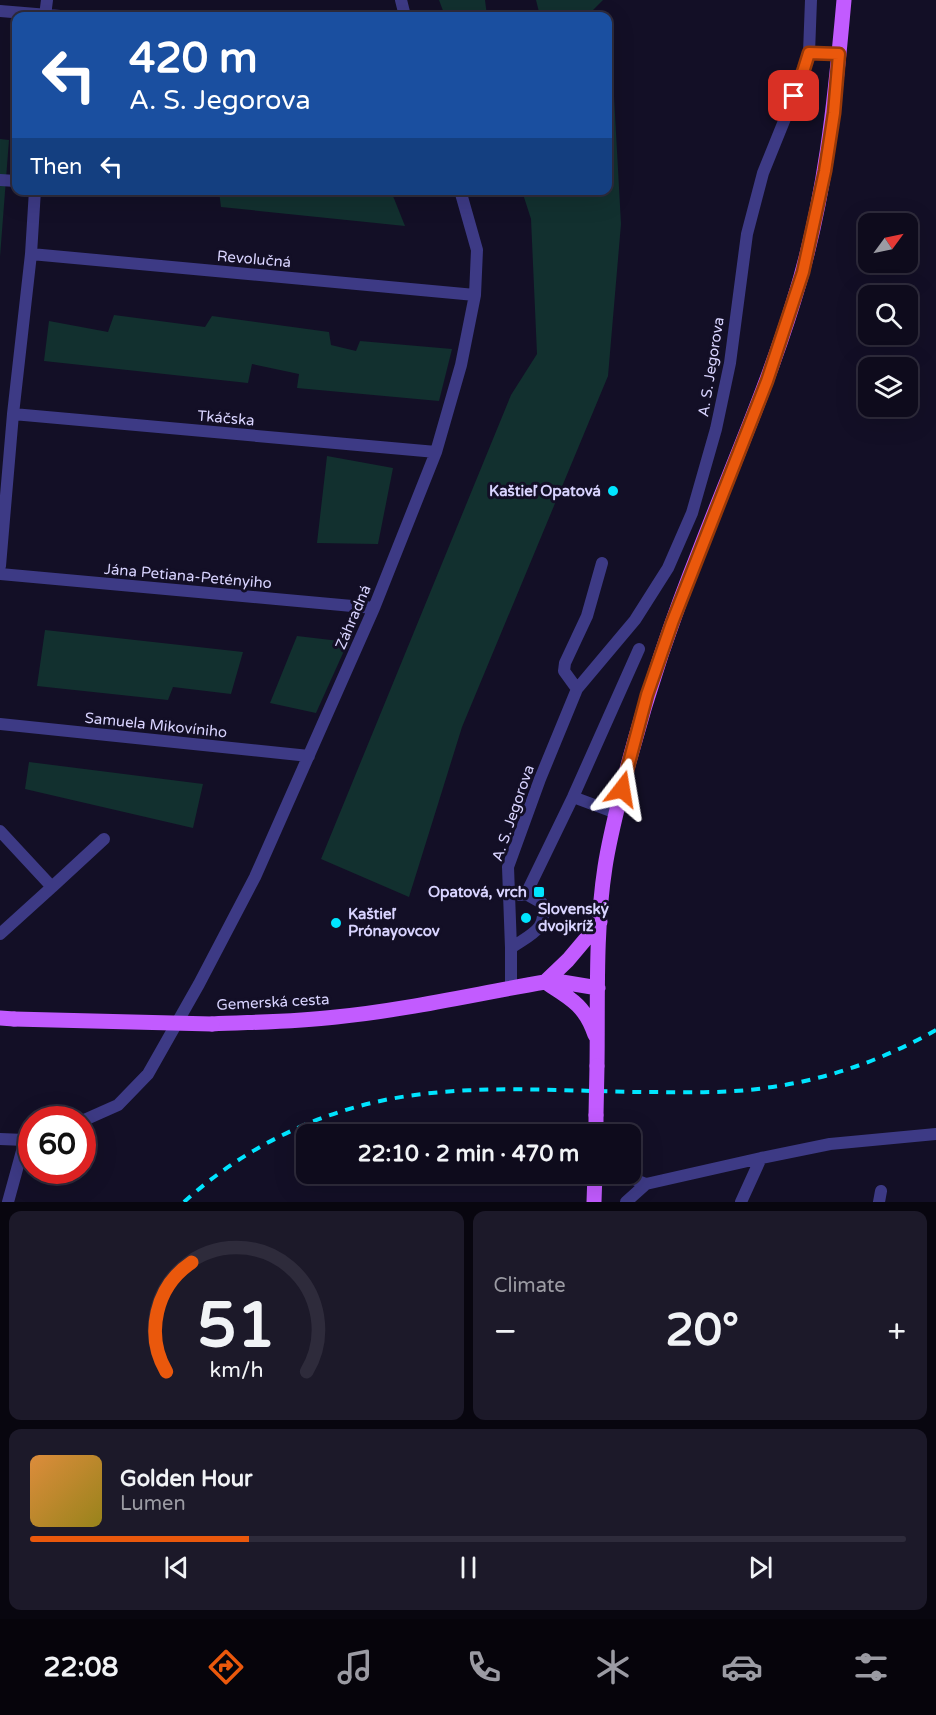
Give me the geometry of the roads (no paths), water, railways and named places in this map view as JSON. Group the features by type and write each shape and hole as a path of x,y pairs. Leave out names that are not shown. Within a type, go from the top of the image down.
{"main road":[{"path":"596,1124 600,922 605,867 616,813 647,695 668,633 767,381 800,282 825,171 834,113 844,0"},
{"path":"598,1045 590,1020 575,1001 545,982 568,960 600,922"},
{"name":"Gemerská cesta","path":"7,1018 212,1024 293,1021 435,1003 545,982 562,982 598,988"},
{"path":"594,1202 595,1184"}],"street":[{"name":"A. S. Jegorova","path":"510,989 508,867 540,779 577,689 635,620 668,568 692,513 716,429 730,363 747,234 763,173 809,53 811,0"},
{"path":"809,53 839,54"},
{"path":"0,566 13,414 31,254 35,195"},
{"name":"Záhradná","path":"96,1115 118,1105 148,1074 255,877 374,608 436,452 461,365 475,295 477,250 461,195"},
{"name":"Revolučná","path":"31,254 475,295"},
{"name":"Tkáčska","path":"13,414 436,452"},
{"path":"577,689 564,671 565,663 587,616 602,563"},
{"name":"Jána Petiana-Petényiho","path":"0,574 374,608"},
{"path":"526,894 573,797 639,649"},
{"name":"Samuela Mikovíniho","path":"0,724 309,756"},
{"path":"573,797 616,813"},
{"path":"1,831 52,887"},
{"path":"0,934 104,839"},
{"path":"510,896 526,894 542,903 545,915 541,927 511,948"},
{"path":"626,1202 646,1184 761,1158 830,1144 936,1134"},
{"path":"0,1139 18,1139"},
{"path":"741,1202 761,1158"},
{"path":"8,1202 18,1170"},
{"path":"641,1182 646,1184"}],"railway":[{"path":"184,1202 235,1162 291,1131 321,1118 383,1100 471,1090 702,1092 765,1088 810,1080 854,1067 896,1051 936,1030"}],"place":[{"name":"Kaštieľ Opatová","path":"613,491"},
{"name":"Opatová, vrch","path":"539,892"},
{"name":"Slovenský dvojkríž","path":"526,918"},
{"name":"Kaštieľ Prónayovcov","path":"336,923"}]}
